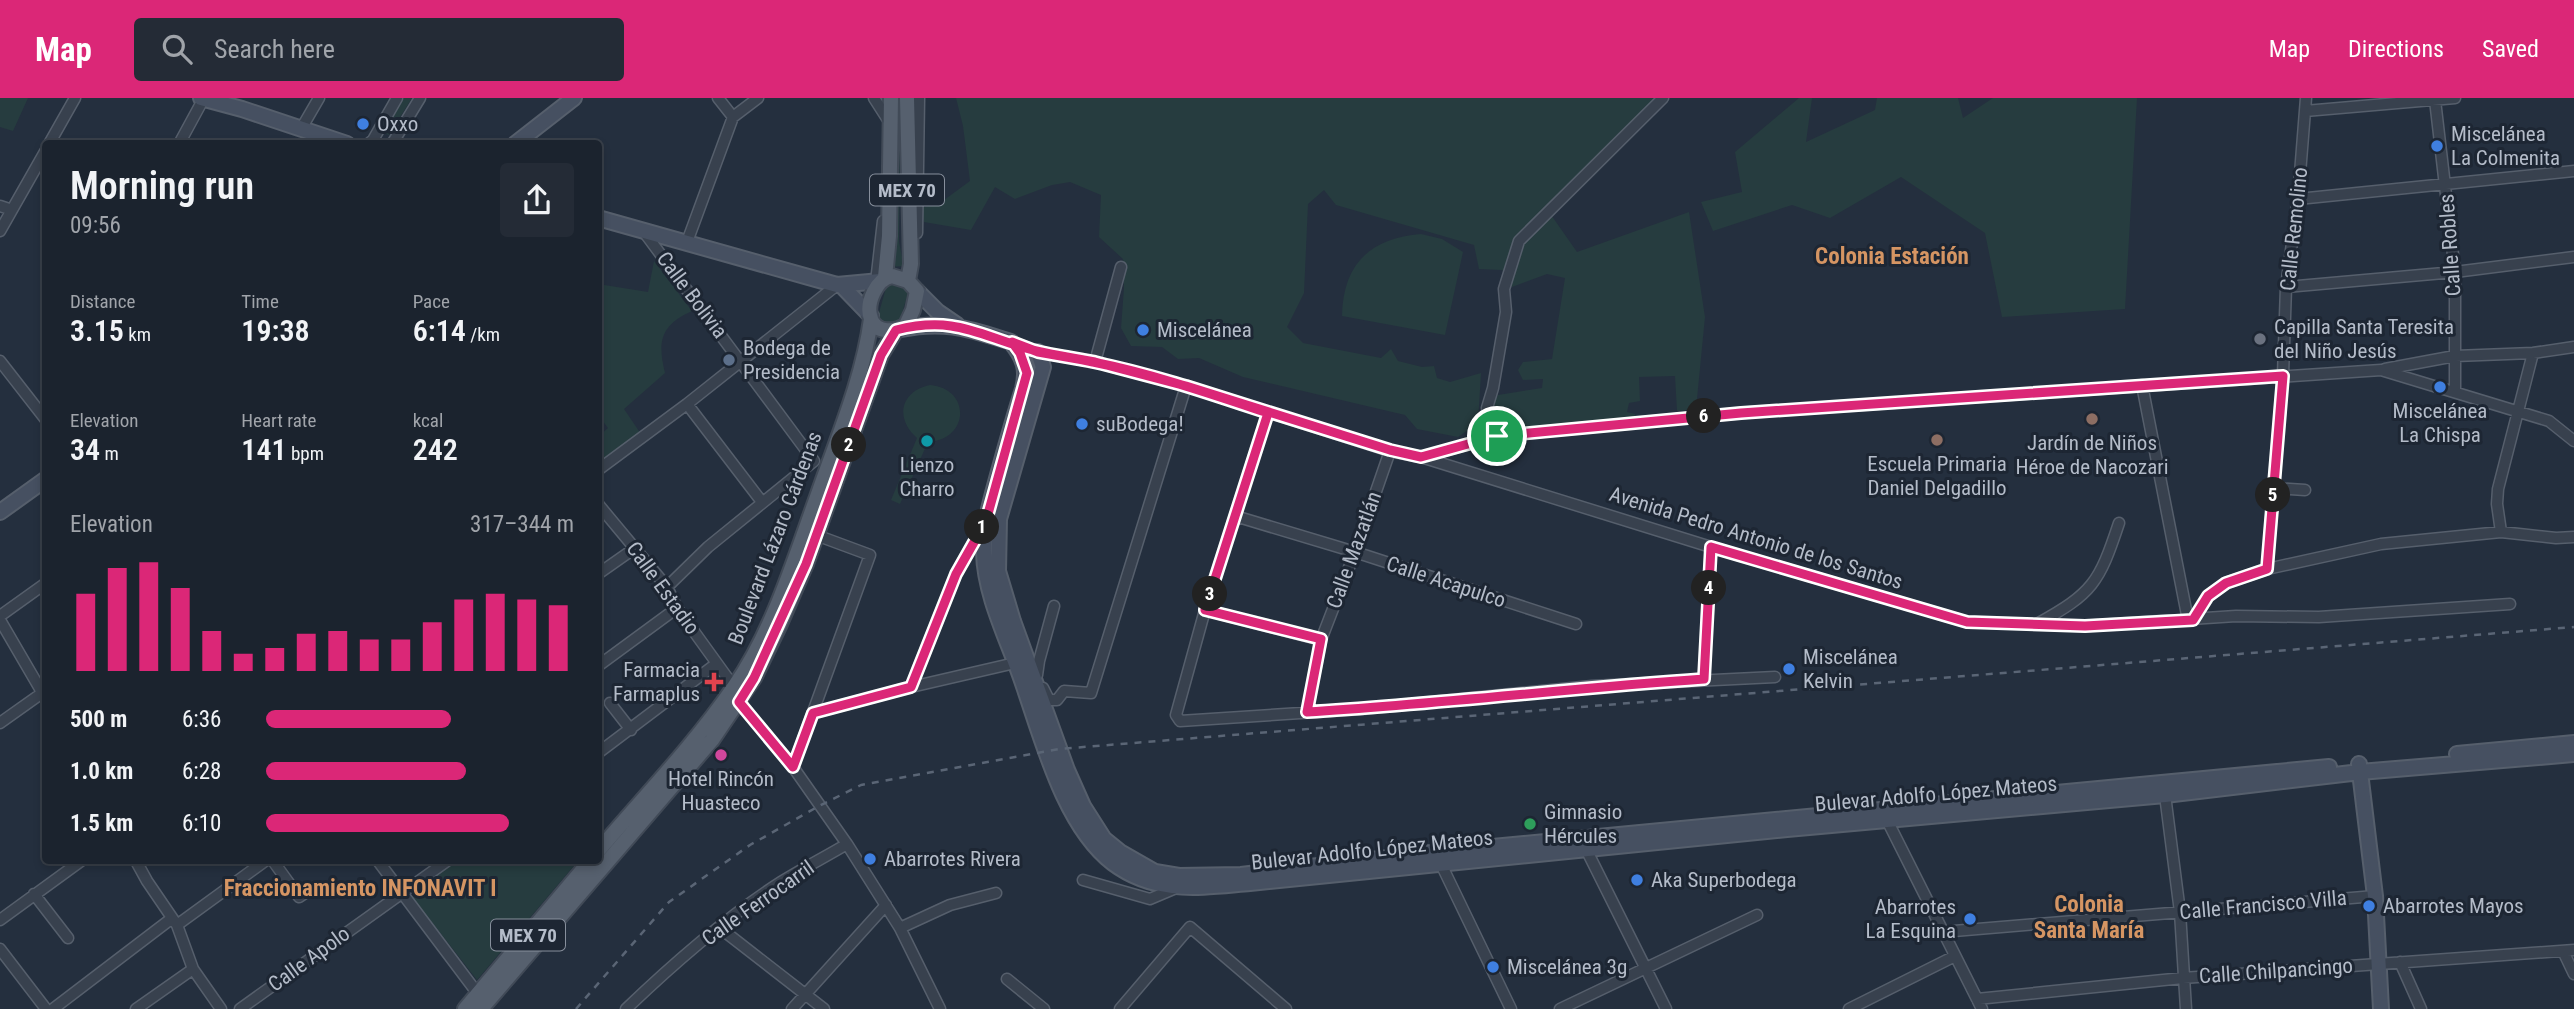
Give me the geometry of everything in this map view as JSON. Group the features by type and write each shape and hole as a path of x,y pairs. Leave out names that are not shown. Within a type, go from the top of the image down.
{"main road":[{"path":"203,98 335,140"},
{"path":"520,140 574,98"},
{"name":"MEX 70","path":"871,317 873,296 880,280 889,236 888,124 891,98"},
{"name":"MEX 70","path":"898,329 906,325 913,310 906,98"},
{"path":"888,124 906,136"},
{"path":"602,219 840,286 900,277 913,286 938,312 959,326"},
{"path":"840,286 880,328 898,329 926,324 959,326 1012,342"},
{"name":"Boulevard Lázaro Cárdenas","path":"602,846 697,736 734,687 764,631 793,561 821,462 867,349 871,317"},
{"name":"Boulevard Lázaro Cárdenas","path":"481,1009 712,740 754,678 780,624 816,535 881,355 898,329"},
{"name":"Bulevar Adolfo López Mateos","path":"1012,342 1020,353 1027,373 986,521 986,576 1063,792 1083,829 1113,863 1159,885 1176,888 1236,884 1441,858 1586,849 2574,743"},
{"name":"Bulevar Adolfo López Mateos","path":"1038,352 1043,368 999,519 998,572 1067,770 1091,822 1104,839 1120,852 1155,872 1179,876 1241,874 1890,816"},
{"path":"0,512 42,482"},
{"path":"0,522 42,492"},
{"name":"Bulevar Adolfo López Mateos","path":"2360,768 2574,754"},
{"path":"2360,768 2375,896 2381,1009"},
{"name":"MEX 70","path":"465,1009 585,864"}],"street":[{"path":"51,140 75,98"},
{"path":"181,140 203,98"},
{"path":"301,129 319,98"},
{"path":"373,140 397,98"},
{"path":"394,140 420,98"},
{"path":"718,98 733,117"},
{"path":"687,242 733,117 758,98"},
{"path":"874,98 888,124"},
{"path":"880,280 888,124 884,98"},
{"path":"913,286 919,98"},
{"path":"1497,436 1487,408 1506,313 1504,289 1519,241 1663,98"},
{"name":"Calle Remolino","path":"2267,569 2283,376 2286,287 2298,199 2306,98"},
{"path":"2305,111 2455,98"},
{"name":"Calle Robles","path":"2435,100 2455,272 2455,391"},
{"path":"0,231 42,157"},
{"path":"2298,199 2574,171"},
{"path":"0,206 12,210"},
{"name":"Calle Bolivia","path":"644,232 821,462"},
{"path":"2286,287 2455,272 2574,257"},
{"path":"1095,362 1121,267"},
{"path":"602,467 840,286"},
{"name":"Avenida Pedro Antonio de los Santos","path":"1012,342 1038,352 1095,362 1186,386 1711,547 1967,622 2085,626 2235,616 2319,617 2510,604"},
{"path":"1421,457 1497,436 1741,413 2381,370 2455,356 2533,353 2574,347"},
{"path":"2501,532 2498,489 2533,353"},
{"path":"0,361 42,415"},
{"path":"2381,370 2549,421 2574,441"},
{"path":"2142,385 2191,620"},
{"path":"1054,606 1035,676 1049,700 1057,700 1064,691 1091,693 1186,386"},
{"path":"687,404 762,502"},
{"path":"1268,413 1205,610 1175,715 1180,721 1464,700 1592,687 1775,677"},
{"name":"Calle Mazatlán","path":"1307,712 1321,639 1355,552 1390,450"},
{"path":"667,587 708,547 762,502 821,462"},
{"path":"2273,488 2305,490"},
{"name":"Calle Estadio","path":"602,509 667,587 677,608 734,687 739,702 793,767 847,845"},
{"name":"Calle Acapulco","path":"1235,516 1576,624"},
{"path":"911,687 956,574 986,521"},
{"path":"2036,624 2074,601 2098,578 2119,523"},
{"path":"2191,620 2208,596 2226,583 2267,569 2381,544 2501,532 2556,538 2574,537"},
{"path":"793,767 870,555 816,535"},
{"path":"1704,679 1711,547"},
{"path":"602,572 635,548"},
{"path":"42,586 0,618 42,689"},
{"path":"602,663 677,608"},
{"path":"1205,610 1321,639"},
{"path":"813,713 1015,663"},
{"path":"602,750 716,664"},
{"path":"0,723 42,696"},
{"path":"610,703 631,730"},
{"path":"2164,788 2180,912 2186,1009"},
{"path":"1890,816 1942,932 1982,1009"},
{"path":"847,845 900,928 940,1009"},
{"name":"Calle Ferrocarril","path":"626,1009 662,975 780,883 847,845"},
{"path":"1586,849 1666,1009"},
{"path":"1441,858 1511,1009"},
{"path":"0,920 77,864"},
{"path":"138,864 174,922 193,969 221,1009"},
{"path":"53,1009 258,864"},
{"path":"274,864 299,897 314,887"},
{"path":"380,864 478,994"},
{"name":"Calle Apolo","path":"240,1009 443,864"},
{"path":"1083,880 1150,898 1164,895 1176,888"},
{"path":"900,928 950,905 996,892"},
{"path":"34,894 68,938"},
{"name":"Calle Francisco Villa","path":"1942,932 2375,896"},
{"path":"792,1009 886,905"},
{"path":"1560,1009 1757,915"},
{"path":"720,928 824,1009"},
{"path":"1120,1009 1190,928 1286,1009"},
{"path":"0,949 46,1009"},
{"path":"2569,951 2574,974"},
{"name":"Calle Chilpancingo","path":"1978,999 2183,978 2569,951"},
{"path":"1849,1009 1955,956"},
{"path":"2400,962 2421,1009"},
{"path":"136,1009 193,969"},
{"path":"1007,979 1044,1009"}],"green space":[{"path":"0,98 28,98 13,131 0,127"},
{"path":"404,98 412,98 389,135 384,133"},
{"path":"956,98 1661,98 1549,212 1577,252 1689,212 1705,317 1696,409 1677,411 1675,376 1639,377 1640,401 1629,403 1627,412 1635,414 1635,419 1546,429 1495,428 1490,409 1498,395 1542,388 1543,379 1523,380 1518,370 1523,362 1552,359 1565,278 1547,274 1512,287 1502,270 1479,269 1474,245 1336,205 1324,190 1308,204 1304,293 1287,327 1303,343 1381,358 1391,349 1398,361 1422,367 1434,366 1437,378 1450,382 1481,373 1478,423 1458,437 1417,429 1405,415 1243,377 1199,358 1178,359 1162,347 1131,346 1121,328 1123,259 1099,237 1101,195 1070,182 1052,185 1015,199 995,187 971,230 924,222 921,208 940,203 970,181 963,126"},
{"path":"1799,98 1812,98 1806,142 1875,110 1877,98 1958,98 1963,118 1993,98 2137,98 2125,309 2002,317 1985,233 1901,177 1830,218 1792,205 1713,231 1701,202 1742,192 1735,152"},
{"path":"897,137 900,140 899,242 904,266 889,267"},
{"path":"1421,234 1442,239 1463,252 1445,335 1342,316 1348,282 1363,257 1387,241"},
{"path":"654,261 692,311 674,322 664,335 661,352 665,373 624,409 641,434 602,461 602,433 608,428 602,420 602,285 648,292"},
{"path":"894,281 909,290 900,320 896,324 883,324 878,316 886,288"},
{"path":"930,385 953,395 959,404 958,424 952,433 942,439 928,442 900,504 891,500 917,438 905,422 904,406 912,393"},
{"path":"451,864 575,864 477,980 413,898 414,890"}],"railway":[{"path":"576,1009 669,902 750,845 861,785 1059,749 2574,627"}],"place":[{"name":"Oxxo","path":"363,124"},
{"name":"Miscelánea La Colmenita","path":"2437,146"},
{"name":"Miscelánea","path":"1143,330"},
{"name":"Capilla Santa Teresita del Niño Jesús","path":"2260,339"},
{"name":"Bodega de Presidencia","path":"729,360"},
{"name":"Miscelánea La Chispa","path":"2440,387"},
{"name":"Jardín de Niños Héroe de Nacozari","path":"2092,419"},
{"name":"suBodega!","path":"1082,424"},
{"name":"Escuela Primaria Daniel Delgadillo","path":"1937,440"},
{"name":"Lienzo Charro","path":"927,441"},
{"name":"Miscelánea Kelvin","path":"1789,669"},
{"name":"Farmacia Farmaplus","path":"714,682"},
{"name":"Hotel Rincón Huasteco","path":"721,755"},
{"name":"Gimnasio Hércules","path":"1530,824"},
{"name":"Abarrotes Rivera","path":"870,859"},
{"name":"Aka Superbodega","path":"1637,880"},
{"name":"Abarrotes Mayos","path":"2369,906"},
{"name":"Abarrotes La Esquina","path":"1970,919"},
{"name":"Miscelánea 3g","path":"1493,967"}],"district":[{"name":"Colonia Estación","path":"1892,256"},
{"name":"Fraccionamiento INFONAVIT I","path":"360,888"},
{"name":"Colonia Santa María","path":"2089,917"}],"route":[{"path":"1497,436 1421,457 1390,450 1186,386 1095,362 1038,352 1012,342 1020,353 1027,373 986,521 956,574 911,687 813,713 793,767 739,702 754,678 806,564 881,355 896,330 926,324 959,326 1012,342 1038,352 1095,362 1186,386 1268,413 1205,610 1321,639 1307,712 1704,679 1711,547 1967,622 2085,626 2193,620 2208,596 2226,583 2267,569 2283,376 1741,413 1497,436"}]}
